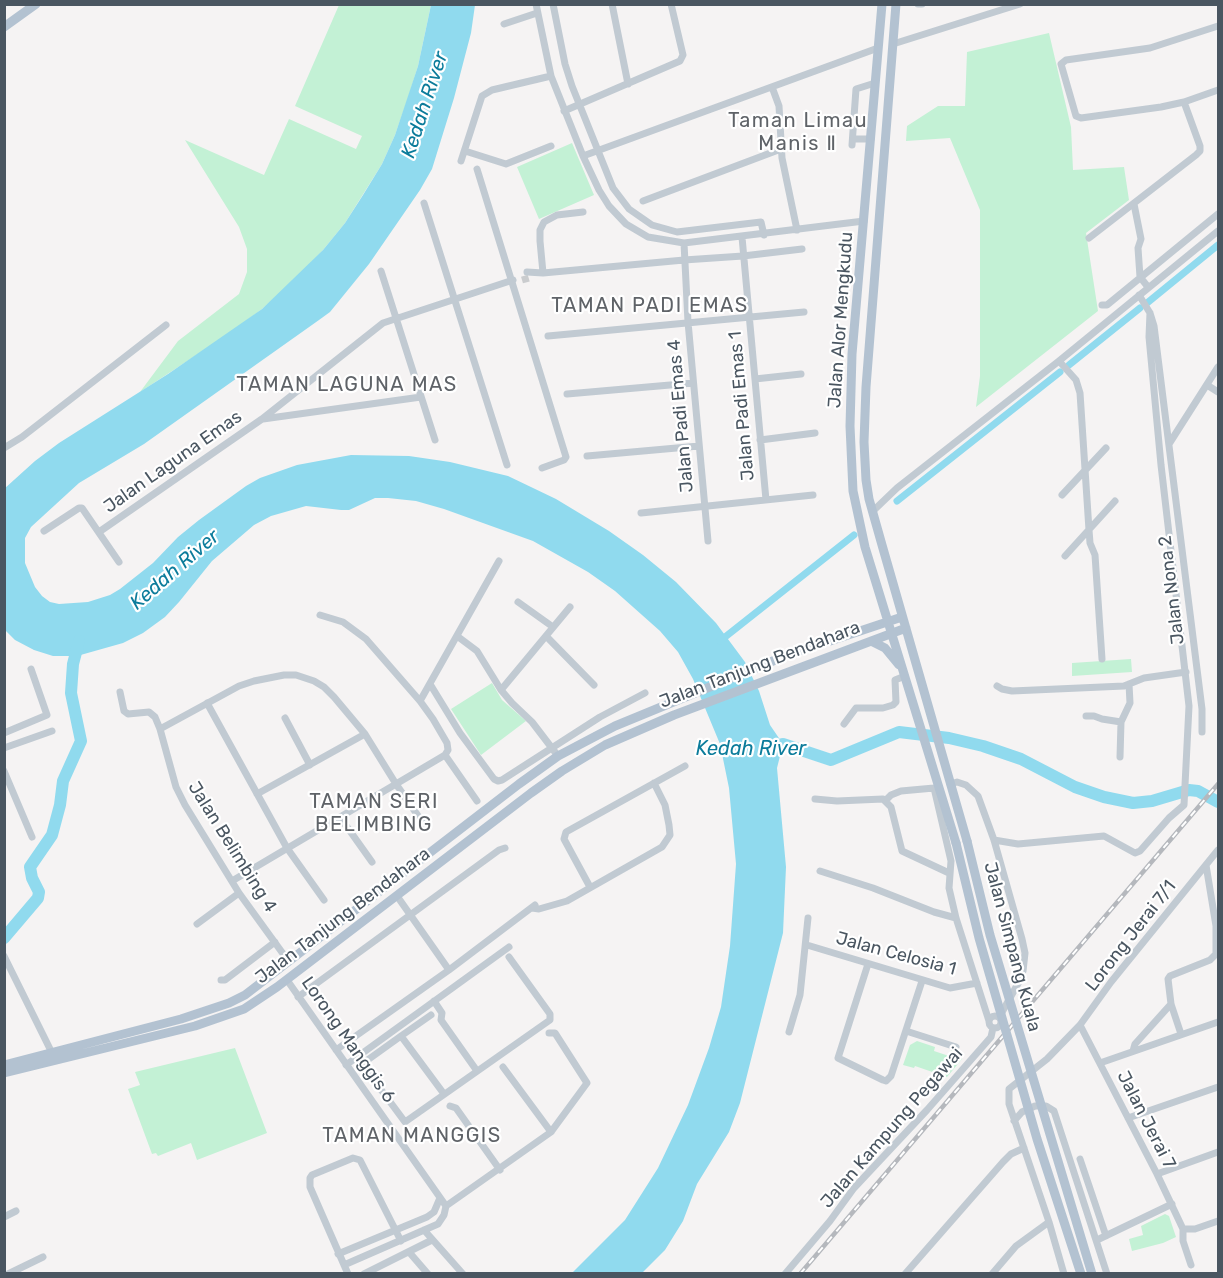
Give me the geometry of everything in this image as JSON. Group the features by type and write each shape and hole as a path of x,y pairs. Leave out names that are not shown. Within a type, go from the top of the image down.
{"main road":[{"path":"4,27 36,4"},
{"name":"Jalan Alor Mengkudu","path":"882,4 852,354 850,426 856,508 892,634"},
{"name":"Jalan Alor Mengkudu","path":"896,4 866,387 864,442 866,480 906,628"},
{"path":"866,203 868,208 873,209 880,201"},
{"path":"867,629 883,606"},
{"name":"Jalan Tanjung Bendahara","path":"5,1065 181,1019 229,1003 290,962 484,810 558,756 595,736 785,656 902,617"},
{"name":"Jalan Tanjung Bendahara","path":"5,1065 212,1021 244,1009 265,997 493,822 585,756 630,732 906,628"},
{"name":"Jalan Simpang Kuala","path":"906,628 967,841 990,935 1092,1274"},
{"name":"Jalan Simpang Kuala","path":"892,634 921,726 936,785 956,843 979,938 1037,1139 1081,1274"},
{"path":"871,641 885,648 904,673"},
{"path":"484,810 493,822"}],"street":[{"path":"536,4 551,76 582,156 604,198 626,224 648,237 684,243 864,221"},
{"path":"553,4 568,76 613,188 619,197 638,217 652,225 676,232 761,222 764,235"},
{"path":"612,4 628,84"},
{"path":"564,111 680,61 683,55 671,4"},
{"path":"893,44 1020,4"},
{"path":"504,24 537,13"},
{"path":"1218,26 1150,48 1066,60 1061,64 1077,118 1118,114 1184,102 1218,90"},
{"path":"582,156 878,48"},
{"path":"460,161 482,96 492,90 551,76"},
{"path":"871,139 853,142 856,89 875,83"},
{"path":"772,87 780,118 782,149 796,230"},
{"path":"1089,238 1200,151 1184,102"},
{"path":"465,151 506,164 550,146"},
{"path":"643,201 782,149"},
{"path":"477,169 567,457 542,468"},
{"path":"423,203 507,465"},
{"path":"1134,204 1141,239 1137,248 1140,277 1148,287"},
{"path":"543,273 540,230 544,222 557,215 584,212"},
{"path":"1102,305 1107,304 1218,214"},
{"path":"873,511 897,488 1059,361 1218,231"},
{"name":"Jalan Padi Emas 1","path":"742,237 766,500"},
{"name":"Jalan Padi Emas 4","path":"684,243 688,322 708,541"},
{"name":"Jalan Laguna Emas","path":"99,532 262,419 383,323 524,276 802,249"},
{"path":"381,271 435,440"},
{"path":"994,840 1018,844 1104,836 1135,853 1140,851 1184,802 1189,706 1160,453 1149,337 1150,313 1140,295"},
{"path":"548,336 804,312"},
{"name":"Jalan Nona 2","path":"1150,313 1154,326 1202,709 1202,732"},
{"path":"4,448 22,437 166,324"},
{"path":"1059,361 1076,380 1078,386 1090,543 1095,555 1102,659"},
{"path":"1169,444 1218,367"},
{"path":"754,379 801,374"},
{"path":"567,394 693,383"},
{"path":"1207,385 1218,392"},
{"path":"262,419 421,397"},
{"path":"760,440 815,432"},
{"path":"587,456 699,446"},
{"path":"1062,495 1106,448"},
{"path":"641,513 813,495"},
{"path":"1065,556 1115,501"},
{"path":"44,531 81,507 118,562"},
{"path":"420,701 499,561"},
{"path":"518,602 553,627"},
{"path":"501,690 570,608"},
{"path":"232,881 445,755 448,750 447,743 420,701 366,639 343,622 320,615"},
{"path":"457,636 477,651 501,690 532,722 558,756"},
{"path":"546,636 594,685"},
{"path":"4,733 47,715 31,669"},
{"path":"997,686 1002,690 1012,691 1112,687 1144,678 1186,672"},
{"path":"844,724 856,708 883,708 893,705 896,702 895,680 904,673"},
{"path":"120,693 124,711 128,714 149,712 155,717 160,729 239,686 254,681 284,675 296,675 314,681 324,687 365,734 423,823"},
{"path":"430,684 460,733 494,779 498,781 600,717 645,693"},
{"path":"1120,757 1121,722 1130,707 1129,684"},
{"path":"207,703 287,848 324,900"},
{"path":"1086,716 1121,722"},
{"path":"285,718 310,765"},
{"name":"Jalan Belimbing 4","path":"160,729 180,797 232,881 290,962"},
{"path":"4,748 52,731"},
{"path":"257,794 365,734"},
{"path":"445,755 477,801"},
{"path":"590,887 564,839 566,832 685,766"},
{"path":"4,771 32,837"},
{"name":"Jalan Kampung Pegawai","path":"785,1274 830,1221 854,1188 991,1037 991,1024 998,1028 999,1018 1020,980 1025,953 994,840 978,796 966,785 957,782 950,783"},
{"path":"336,1050 533,907 539,909 567,901 662,847 669,835 668,815 654,783"},
{"path":"885,801 891,795 901,791 936,785 951,857 949,888 991,1024"},
{"path":"815,799 854,801 876,798 885,801 891,807 902,851 949,873"},
{"path":"340,817 372,862"},
{"path":"298,997 505,848"},
{"name":"Lorong Jerai 7/1","path":"1014,1121 1008,1098 1011,1087 1047,1059 1080,1026 1111,982 1218,850"},
{"path":"1182,1034 1171,1004 1168,983 1170,976 1210,960 1216,954 1217,926 1206,865"},
{"path":"820,872 957,918"},
{"path":"1210,888 1218,886"},
{"path":"197,924 240,893"},
{"path":"397,897 449,970"},
{"path":"789,1032 800,994 807,945 808,918"},
{"path":"221,980 225,980 275,942"},
{"name":"Jalan Celosia 1","path":"807,945 951,988 977,983"},
{"path":"346,1065 508,947"},
{"path":"4,956 52,1053"},
{"path":"431,1015 362,1064 405,1122 550,1020 551,1017 509,957"},
{"path":"868,963 838,1058 886,1081 891,1076 922,981"},
{"name":"Lorong Manggis 6","path":"287,980 446,1206"},
{"path":"434,1001 442,1013 441,1020"},
{"path":"1133,1051 1135,1044 1171,1004"},
{"path":"426,1007 431,1015 441,1020 477,1071"},
{"path":"1100,1063 1218,1022"},
{"name":"Jalan Jerai 7","path":"1080,1026 1172,1204 1183,1229 1191,1265"},
{"path":"906,1031 956,1047"},
{"path":"344,1265 440,1222 446,1206 551,1132 587,1083 555,1033 549,1033"},
{"path":"401,1036 444,1094"},
{"path":"503,1067 551,1132"},
{"path":"1128,1118 1218,1087"},
{"path":"450,1106 456,1108 500,1170"},
{"path":"1064,1274 1049,1222 1014,1121 1022,1112 1035,1106 1046,1106 1054,1111 1107,1274"},
{"path":"905,1274 1008,1157 1024,1148"},
{"path":"1157,1174 1218,1152"},
{"path":"348,1274 310,1187 312,1175 353,1158 363,1162 401,1241"},
{"path":"1080,1159 1106,1236"},
{"path":"338,1254 434,1212 440,1198"},
{"path":"1096,1240 1172,1204"},
{"path":"4,1217 16,1211"},
{"path":"1183,1229 1195,1229 1218,1221"},
{"path":"992,1274 1028,1236 1049,1222"},
{"path":"424,1230 463,1274"},
{"path":"364,1274 432,1240"},
{"path":"409,1252 428,1274"},
{"path":"8,1274 43,1257"}],"green space":[{"path":"339,5 431,5 418,66 395,135 382,164 345,223 294,281 230,333 140,392 178,341 239,294 247,272 247,249 239,227 185,140 264,175 289,119 356,149 362,136 295,106"},
{"path":"1049,33 1071,127 1073,170 1124,167 1129,200 1086,233 1098,311 976,407 980,376 980,210 950,138 906,141 907,126 938,106 965,106 967,52"},
{"path":"572,143 594,195 539,219 517,167"},
{"path":"1131,659 1132,672 1072,676 1072,663"},
{"path":"492,683 502,700 526,721 481,755 451,709"},
{"path":"917,1041 935,1047 934,1051 949,1056 952,1048 958,1050 962,1059 947,1077 915,1066 914,1068 903,1065 910,1045"},
{"path":"235,1048 267,1133 197,1160 191,1143 158,1156 156,1153 152,1154 128,1089 140,1085 135,1072"},
{"path":"1165,1214 1169,1216 1176,1237 1132,1251 1129,1239 1143,1235 1141,1226"}],"water":[{"name":"Kedah River","path":"431,5 475,5 471,33 432,169 369,264 330,312 144,444 79,483 31,527 25,538 25,563 35,587 50,602 59,604 88,602 120,589 153,563 178,537 199,520 260,478 297,465 351,455 409,456 450,462 508,476 556,499 643,555 676,582 716,623 745,662 759,691 770,725 783,744 777,768 786,867 783,933 740,1103 729,1132 697,1184 683,1221 665,1250 642,1273 572,1273 625,1220 658,1168 688,1105 721,1007 730,946 736,864 729,788 720,744 693,679 678,652 660,631 615,591 588,572 533,541 444,509 416,501 388,498 375,498 349,510 306,506 271,516 254,525 212,561 165,617 143,633 123,643 77,656 53,656 34,650 15,640 5,630 4,489 59,443 168,374 262,309 323,250 345,223 363,195 382,164 395,135 418,66"}],"waterway":[{"path":"1147,303 1218,245"},
{"path":"1069,365 1140,308"},
{"path":"897,501 1060,372"},
{"path":"720,641 854,535"},
{"path":"4,938 38,898 39,892 32,878 30,867 52,835 60,805 63,781 81,741 71,693 73,664 79,641"},
{"path":"769,749 783,744 831,760 899,732 949,738 983,746 1021,759 1075,787 1104,797 1133,803 1152,801 1189,790 1198,791 1218,802"}],"tunnel":[{"path":"522,280 529,278"}],"railway":[{"path":"800,1274 1218,784"}],"district":[{"name":"Taman Limau Manis Ⅱ","path":"798,132"},
{"name":"TAMAN PADI EMAS","path":"650,306"},
{"name":"TAMAN LAGUNA MAS","path":"347,385"},
{"name":"TAMAN SERI BELIMBING","path":"374,814"},
{"name":"TAMAN MANGGIS","path":"412,1136"}]}
